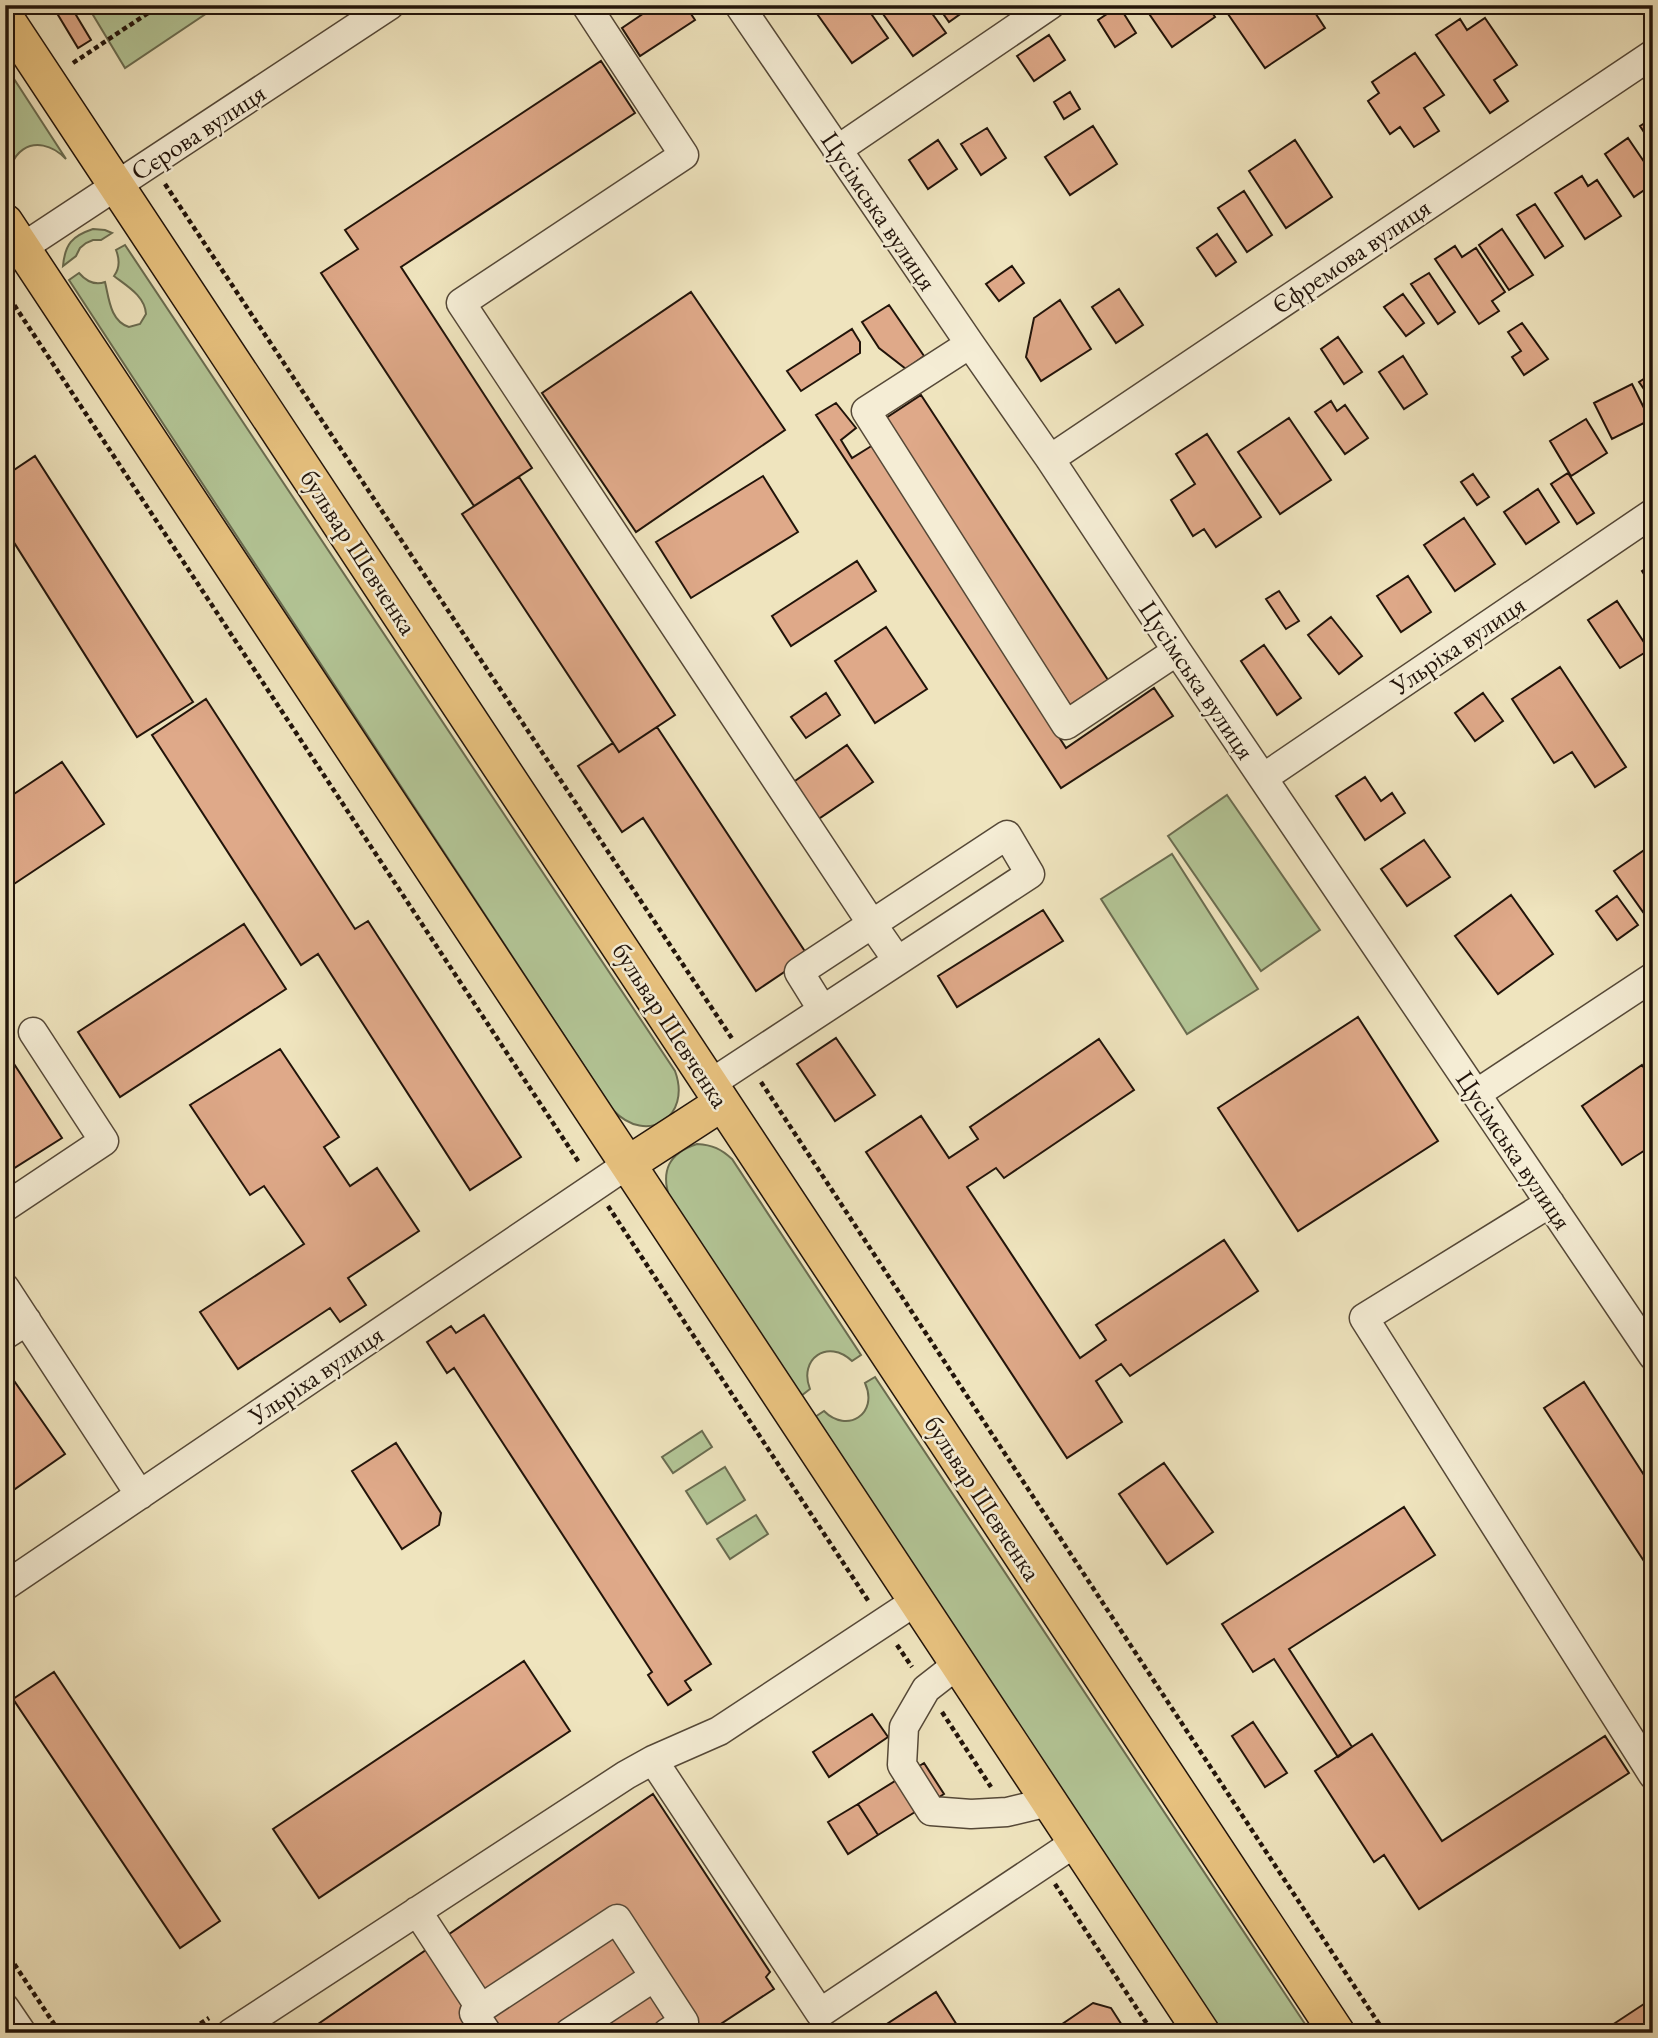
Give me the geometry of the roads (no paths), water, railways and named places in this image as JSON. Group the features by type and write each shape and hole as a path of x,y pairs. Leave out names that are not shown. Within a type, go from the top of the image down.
{"main road":[{"name":"бульвар Шевченка","path":"5,18 1337,2033"},
{"path":"11,243 628,1164 1202,2033"},
{"path":"628,1164 716,1093"}],"street":[{"name":"Сєрова вулиця","path":"11,243 117,185 390,5"},
{"path":"586,5 684,156 461,303 898,960"},
{"name":"Цусімська вулиця","path":"739,5 1050,458 1177,651 1653,1356"},
{"path":"838,150 1050,5"},
{"name":"Єфремова вулиця","path":"1050,458 1653,54"},
{"path":"970,344 866,411 1066,725 1177,651"},
{"name":"Ульріха вулиця","path":"1263,778 1653,513"},
{"path":"716,1093 746,1060 1030,874 1007,835 799,972 822,1009"},
{"path":"1476,1094 1653,977"},
{"path":"5,1207 104,1141 33,1032"},
{"name":"Ульріха вулиця","path":"5,1586 628,1164"},
{"path":"1550,1203 1364,1318 1653,1775"},
{"path":"5,1288 16,1328 140,1494"},
{"path":"231,2033 626,1775 719,1731 916,1601"},
{"path":"958,1664 926,1689 904,1727 902,1765 931,1811 971,1814 1007,1812 1049,1802"},
{"path":"653,1760 820,2013 1076,1842"},
{"path":"417,1911 484,2021 617,1919 684,2021 667,2033"},
{"path":"569,2033 654,1977"},
{"path":"5,2008 22,2033"}]}
